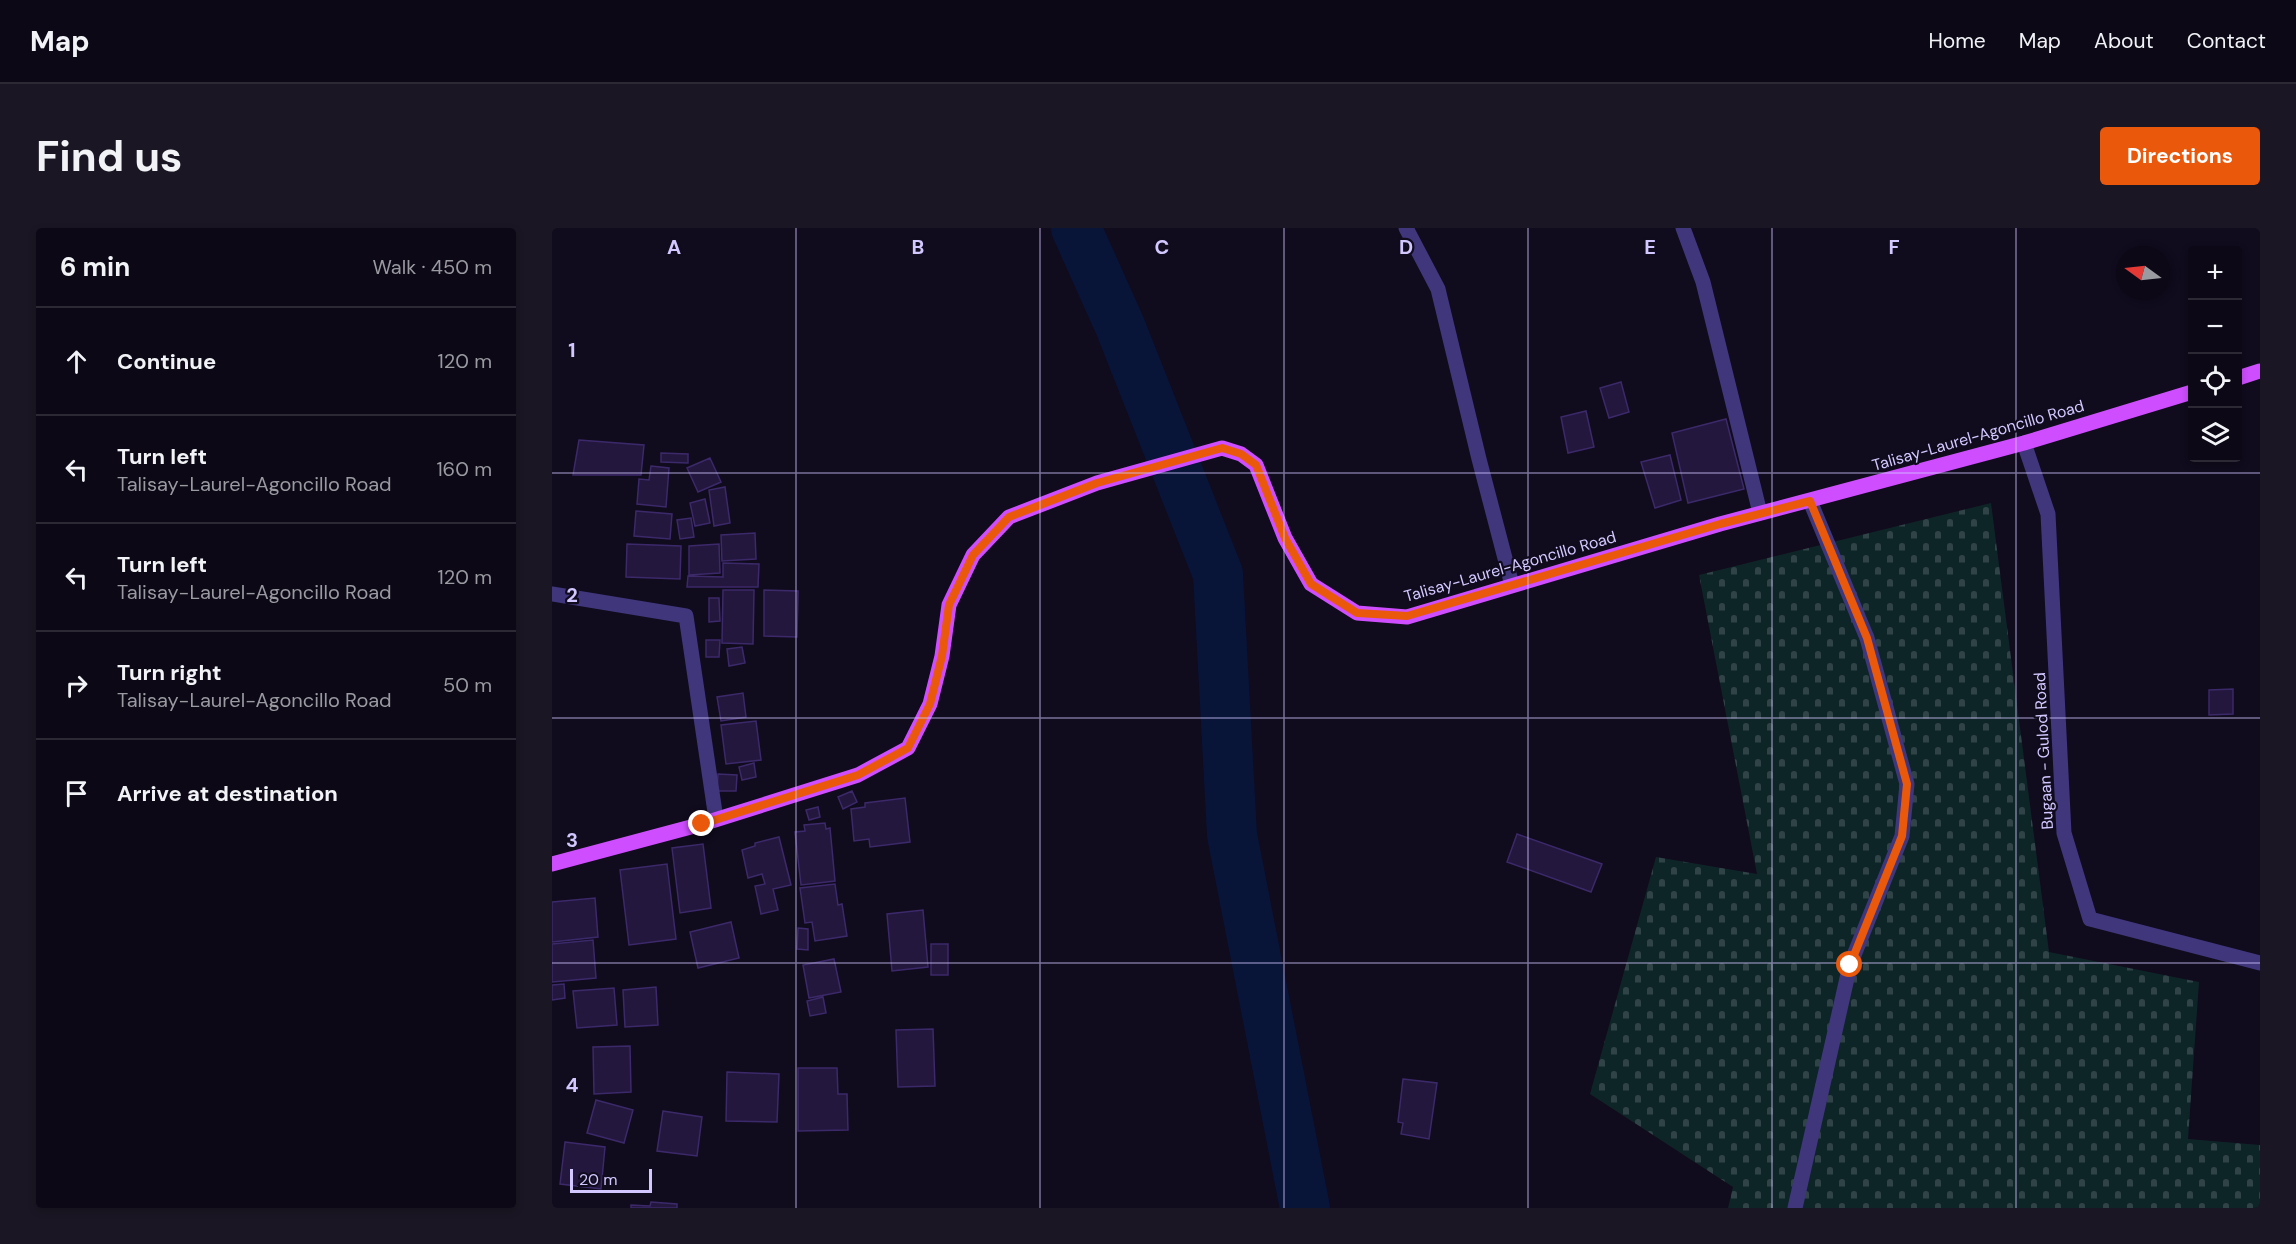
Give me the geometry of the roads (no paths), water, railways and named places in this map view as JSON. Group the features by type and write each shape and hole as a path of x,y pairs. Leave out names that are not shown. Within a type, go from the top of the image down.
{"main road":[{"path":"2242,377 2260,371"},
{"name":"Talisay-Laurel-Agoncillo Road","path":"552,864 716,819 858,775 908,748 930,704 942,656 949,605 973,555 1009,517 1097,483 1222,448 1241,454 1256,465 1285,538 1311,584 1357,613 1407,616 1760,513 2024,443 2188,394"}],"street":[{"path":"1406,228 1438,289 1512,585"},
{"path":"1683,228 1703,282 1760,513"},
{"name":"Bugaan - Gulod Road","path":"2024,443 2048,514 2064,833 2090,919 2260,963"},
{"path":"1795,1208 1850,965 1902,836 1907,784 1867,638 1810,501"},
{"path":"552,594 686,616 716,819"}],"waterway":[{"path":"1076,228 1120,326 1218,574 1232,835 1305,1208"},
{"path":"1305,1204 1318,1208"}]}
